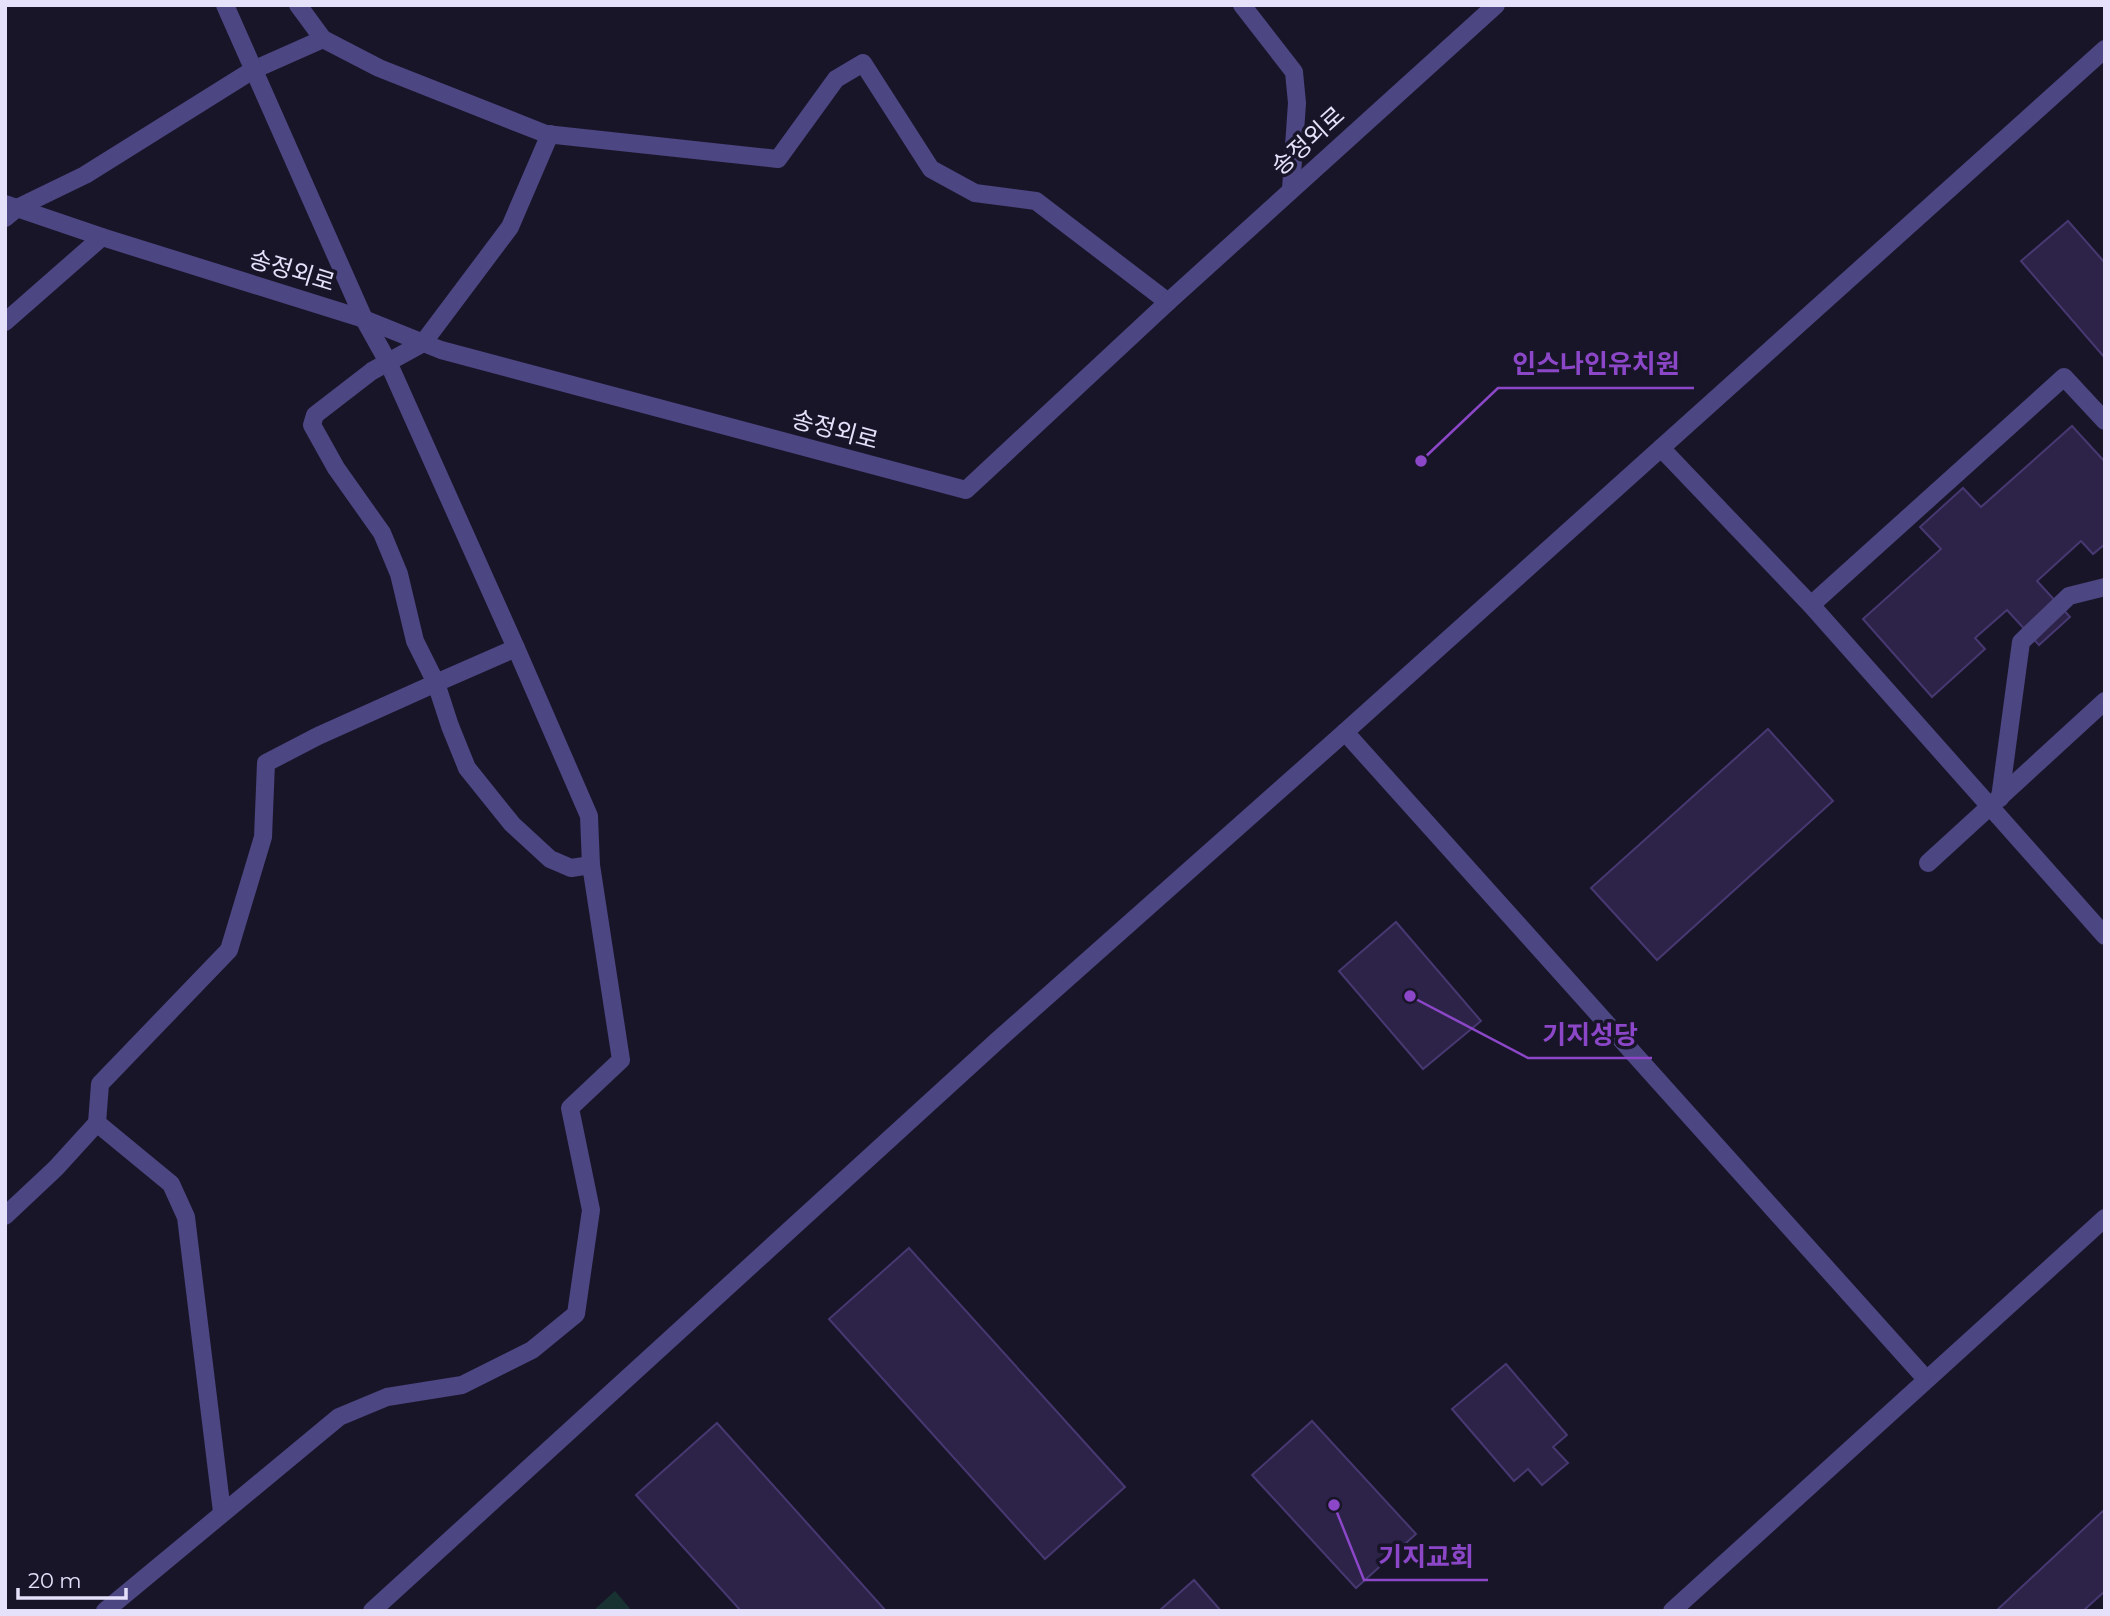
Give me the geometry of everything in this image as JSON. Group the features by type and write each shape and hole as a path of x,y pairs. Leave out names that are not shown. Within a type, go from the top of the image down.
{"street":[{"path":"105,1611 339,1418 387,1397 462,1385 532,1350 576,1314 592,1210 570,1108 621,1060 591,865 589,816 388,362 364,319 225,5"},
{"path":"298,5 323,40 379,68 550,134 778,159 836,79 863,64 930,169 975,193 1035,201 1168,302"},
{"path":"1242,5 1294,72 1297,103 1291,189"},
{"name":"송정외로","path":"9,210 364,319 441,350 966,490 1291,189 1496,5"},
{"path":"9,210 85,175 253,69 323,40"},
{"path":"372,1611 998,1040 1345,733 2105,49"},
{"path":"550,134 510,227 424,343 372,372 315,415 313,425 336,468 382,533 399,574 415,641 436,683 467,768 512,824 550,859 571,868 591,865"},
{"path":"5,321 102,237"},
{"path":"1811,605 2064,377 2105,421"},
{"path":"1661,448 1995,802 2105,936"},
{"path":"1995,802 2021,642 2069,596 2105,587"},
{"path":"5,1216 56,1168 97,1123 100,1084 229,950 263,837 265,763 317,736 516,648"},
{"path":"1928,863 2105,701"},
{"path":"1345,733 1926,1380"},
{"path":"97,1123 172,1184 186,1217 222,1513"},
{"path":"1672,1611 2105,1218"}],"green space":[{"path":"615,1591 632,1611 593,1611"}],"building":[{"path":"2068,221 2105,263 2105,358 2021,261"},
{"path":"2072,426 2105,462 2105,544 2093,554 2081,541 2037,581 2070,617 2039,645 2007,610 1975,638 1985,649 1932,697 1863,619 1941,549 1920,527 1963,488 1981,507"},
{"path":"1768,729 1833,801 1657,960 1591,888"},
{"path":"1396,922 1481,1021 1423,1069 1339,971"},
{"path":"909,1248 1125,1487 1045,1559 829,1319"},
{"path":"1506,1364 1567,1435 1553,1447 1568,1463 1542,1485 1528,1469 1514,1481 1452,1409"},
{"path":"1312,1421 1416,1534 1356,1588 1252,1475"},
{"path":"717,1423 886,1611 741,1611 636,1495"},
{"path":"2105,1509 2105,1591 2083,1611 1996,1611"},
{"path":"1194,1580 1221,1611 1159,1611"}],"place":[{"name":"인스나인유치원","path":"1421,461"},
{"name":"기지성당","path":"1410,996"},
{"name":"기지교회","path":"1334,1505"}]}
